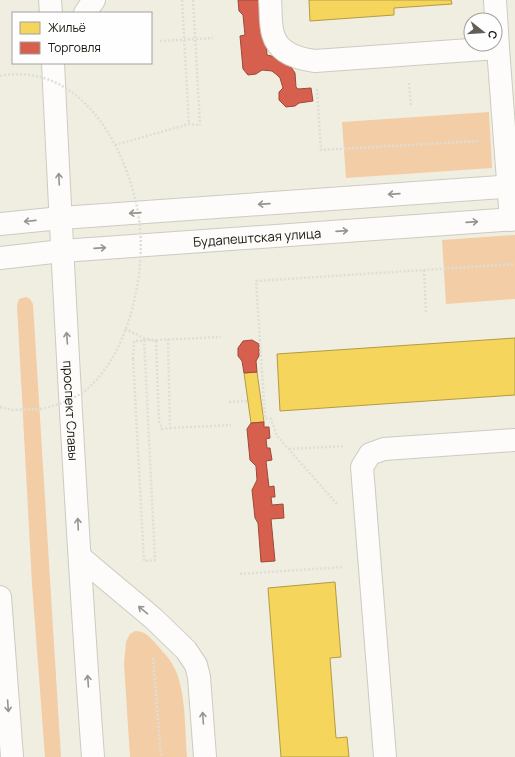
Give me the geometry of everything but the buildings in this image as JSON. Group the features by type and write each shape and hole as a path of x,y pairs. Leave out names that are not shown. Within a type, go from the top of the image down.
{"street":[{"path":"50,0 51,12"},
{"path":"87,12 94,0"},
{"path":"270,0 273,35 282,49 303,59 315,60 463,50"},
{"path":"495,0 496,12"},
{"path":"498,52 512,186 513,219"},
{"name":"проспект Славы","path":"53,64 62,251 93,757"},
{"path":"0,224 61,218 512,186"},
{"name":"Будапештская улица","path":"0,258 62,251 513,219"},
{"path":"386,757 362,467 370,454 384,449 515,440"},
{"path":"80,557 154,619 186,650 196,665 199,677 205,757"},
{"path":"0,597 12,757"}],"path":[{"path":"182,0 189,124"},
{"path":"115,145 189,124 200,125 194,0"},
{"path":"160,41 213,38"},
{"path":"0,76 16,74 46,78 62,85 77,95 92,110 115,145 123,162 137,205 141,253 136,294 125,329 108,364 96,379 85,390 57,405 42,409 13,410 0,407"},
{"path":"319,112 321,150 482,140"},
{"path":"366,525 354,524 277,436 271,419 265,418 262,399 256,281 515,264"},
{"path":"424,270 426,313"},
{"path":"125,329 144,338 156,341 159,421 162,429 231,425"},
{"path":"144,338 155,560 144,561 133,359 134,341 168,339 221,337"},
{"path":"168,339 170,428"},
{"path":"229,402 248,400"},
{"path":"288,449 349,445 370,454"},
{"path":"240,574 370,565"},
{"path":"154,619 153,650 161,757"}],"shaded area":[{"path":"489,112 492,168 346,178 342,122"},
{"path":"515,235 515,299 446,304 442,240"},
{"path":"26,297 30,299 33,304 61,757 45,757 32,584 17,305 19,299"},
{"path":"135,631 145,633 150,637 167,656 179,678 183,700 187,757 130,757 124,664 126,642 130,634"}]}
